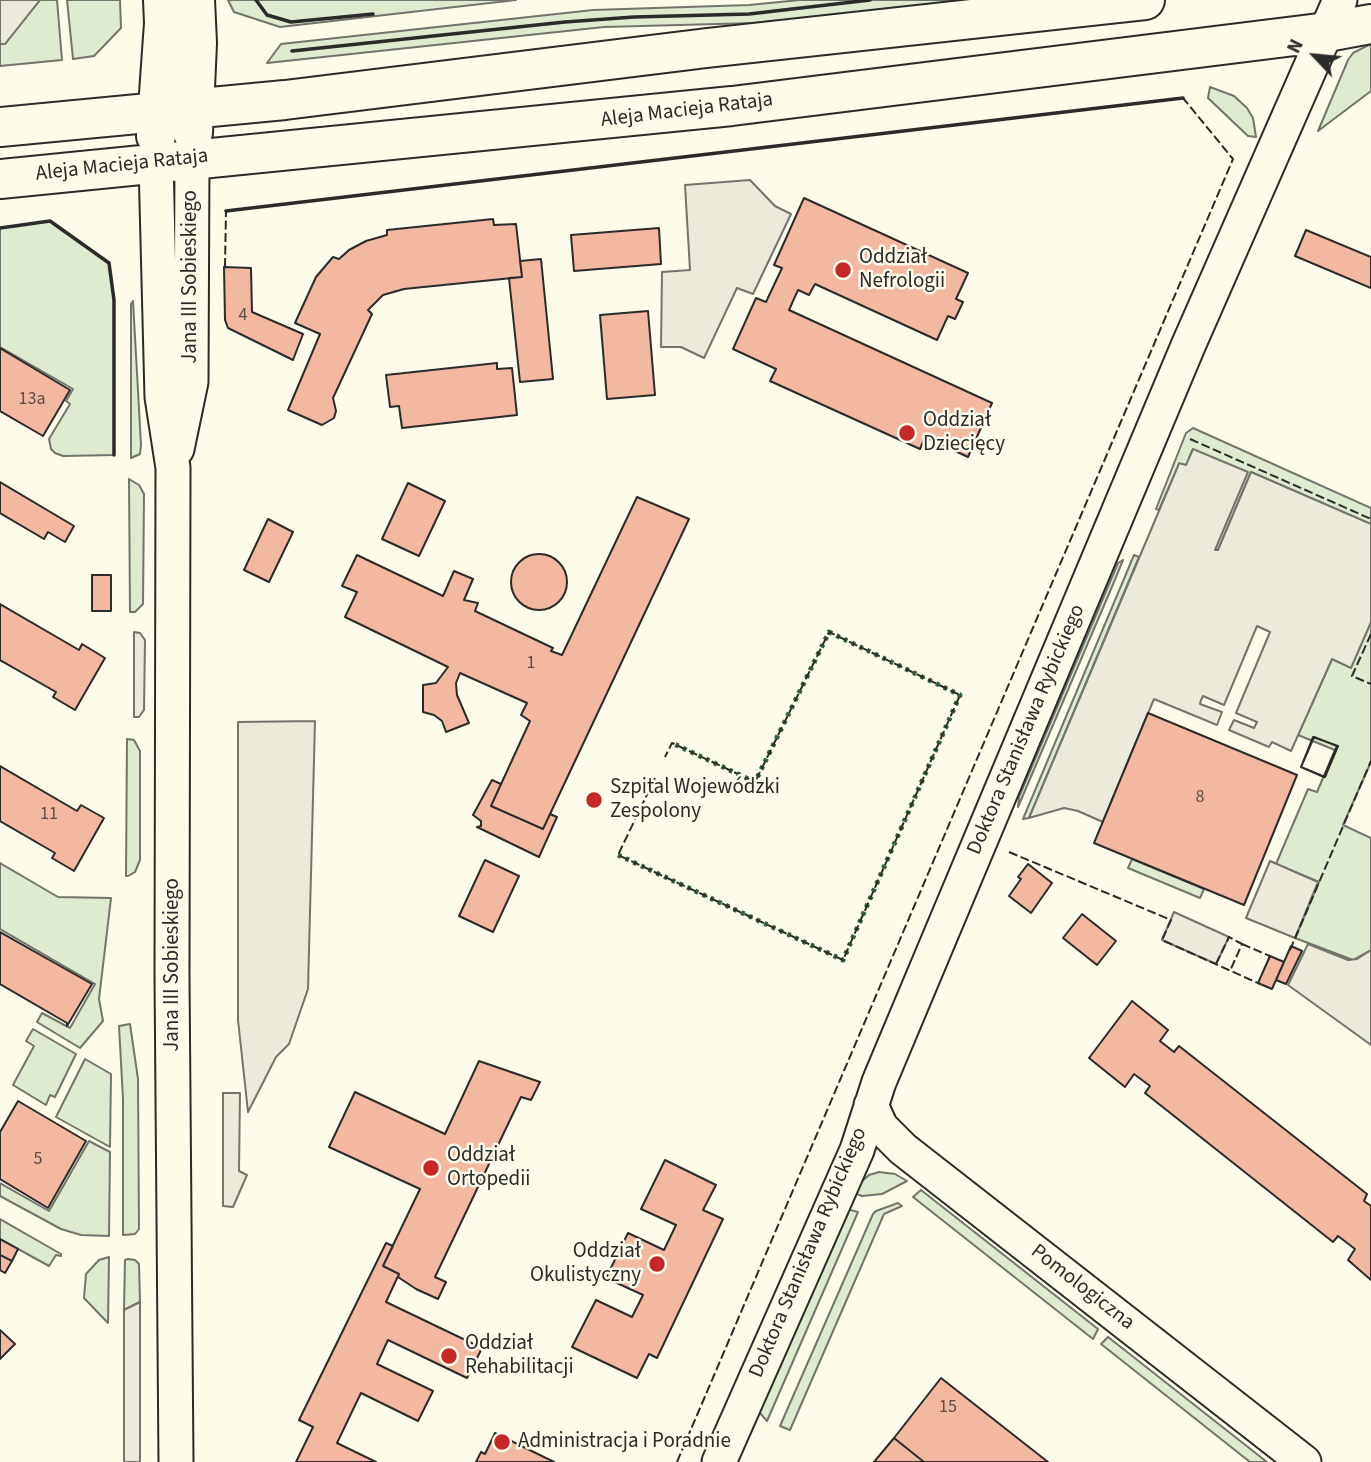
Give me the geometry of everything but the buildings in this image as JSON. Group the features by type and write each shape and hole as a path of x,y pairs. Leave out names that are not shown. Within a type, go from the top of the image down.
{"main road":[{"name":"Jana III Sobieskiego","path":"163,0 164,23 156,112 174,161"},
{"name":"Jana III Sobieskiego","path":"174,161 195,109 195,0"},
{"path":"0,127 299,99 707,48 1145,0"},
{"name":"Aleja Macieja Rataja","path":"0,179 732,106 1334,16 1371,24"}],"street":[{"name":"Doktora Stanisława Rybickiego","path":"719,1462 857,1150 890,1054 1188,346 1334,16"},
{"name":"Jana III Sobieskiego","path":"174,161 191,382 173,468 172,976 176,1462"},
{"name":"Pomologiczna","path":"871,1105 881,1127 903,1149 1304,1462"}],"green space":[{"path":"40,0 57,0 62,60 0,66 0,44 5,44"},
{"path":"67,0 120,0 121,28 94,56 73,59"},
{"path":"228,0 516,0 280,27 234,12"},
{"path":"800,0 976,0 755,23 604,27 267,63 281,44 593,10 749,5"},
{"path":"1371,44 1371,91 1318,131 1348,60 1353,53"},
{"path":"1210,87 1234,96 1247,108 1253,118 1256,137 1248,136 1208,98"},
{"path":"50,221 109,263 114,300 114,455 63,456 55,453 51,449 49,439 70,404 66,401 73,389 0,347 0,228"},
{"path":"133,301 141,445 140,454 131,458 131,304"},
{"path":"1193,428 1371,508 1371,524 1251,472 1218,550 1215,549 1193,449 1186,466 1179,464 1159,510 1156,509 1186,433"},
{"path":"129,479 139,485 144,494 143,604 135,612 130,612"},
{"path":"1134,555 1139,557 1029,818 1023,819"},
{"path":"1123,560 1018,807 1019,797 1118,563"},
{"path":"1371,622 1371,762 1343,825 1371,838 1371,950 1353,960 1295,938 1319,882 1276,864 1308,789 1317,792 1335,750 1298,735 1332,659 1351,667"},
{"path":"127,739 134,740 140,751 140,860 135,872 126,876"},
{"path":"1132,859 1204,889 1200,898 1128,868"},
{"path":"0,863 58,897 111,898 99,999 103,1021 80,1048 37,1022 42,1013 70,1028 95,984 0,929"},
{"path":"130,1024 138,1079 139,1229 135,1234 123,1235 123,1099 119,1026"},
{"path":"33,1029 76,1054 55,1097 50,1095 46,1105 13,1085 34,1046 26,1041"},
{"path":"85,1059 111,1074 110,1147 56,1117"},
{"path":"89,1141 110,1152 109,1236 81,1235 61,1229 0,1196 0,1183 49,1211"},
{"path":"879,1172 895,1174 907,1181 882,1194 862,1196 854,1193 869,1175"},
{"path":"921,1190 1098,1329 1093,1339 913,1197"},
{"path":"898,1203 902,1206 884,1214 790,1430 780,1426 873,1214"},
{"path":"847,1209 858,1212 767,1421 759,1412"},
{"path":"0,1219 61,1256 56,1255 49,1266 0,1239"},
{"path":"109,1257 108,1323 84,1298 86,1274 99,1260"},
{"path":"125,1260 139,1264 140,1302 124,1310"},
{"path":"1108,1337 1267,1462 1250,1462 1101,1344"}],"shaded area":[{"path":"0,0 40,0 5,44 0,44"},
{"path":"750,180 775,206 791,214 753,294 737,288 704,358 681,347 661,347 662,272 690,270 685,185"},
{"path":"1193,449 1248,472 1215,550 1218,550 1251,472 1371,524 1371,622 1351,668 1332,659 1291,751 1272,742 1269,747 1229,730 1234,720 1254,728 1257,722 1236,713 1270,632 1257,626 1224,705 1203,696 1201,700 1200,704 1222,712 1217,725 1154,699 1103,822 1064,808 1029,818 1179,463 1186,465"},
{"path":"134,632 140,633 145,640 144,710 139,717 134,717"},
{"path":"315,721 308,989 289,1044 276,1057 248,1112 238,1020 238,722"},
{"path":"1270,861 1318,882 1295,938 1246,918"},
{"path":"1174,912 1229,937 1216,964 1162,940"},
{"path":"1308,944 1348,960 1357,959 1371,950 1371,1045 1288,985"},
{"path":"223,1093 240,1093 239,1171 247,1175 233,1207 223,1206"},
{"path":"140,1302 140,1462 124,1462 124,1310"}],"hedge":[{"path":"618,855 843,960 960,695 829,632 755,782 672,743"}],"fence":[{"path":"677,1462 1233,159 1183,98"},
{"path":"225,267 226,211"},
{"path":"1190,439 1371,519"},
{"path":"655,778 618,855 843,960 960,695 829,632 755,782 672,743 665,757"},
{"path":"1371,634 1352,676 1371,684"},
{"path":"1290,950 1371,761"},
{"path":"1009,852 1171,920 1162,940 1260,984"},
{"path":"1216,964 1229,937 1242,944 1230,971"},
{"path":"1242,944 1270,956 1268,961"}],"wall":[{"path":"256,0 267,15 291,22 373,14"},
{"path":"292,51 565,22 749,14 870,0"},
{"path":"226,211 1183,98"},
{"path":"0,228 50,221 109,263 114,300 114,455"}],"place":[{"name":"Oddział Nefrologii","path":"843,270"},
{"name":"Oddział Dziecięcy","path":"907,433"},
{"name":"Szpital Wojewódzki Zespolony","path":"594,800"},
{"name":"Oddział Ortopedii","path":"431,1168"},
{"name":"Oddział Okulistyczny","path":"657,1264"},
{"name":"Oddział Rehabilitacji","path":"449,1356"},
{"name":"Administracja i Poradnie","path":"502,1442"}]}
